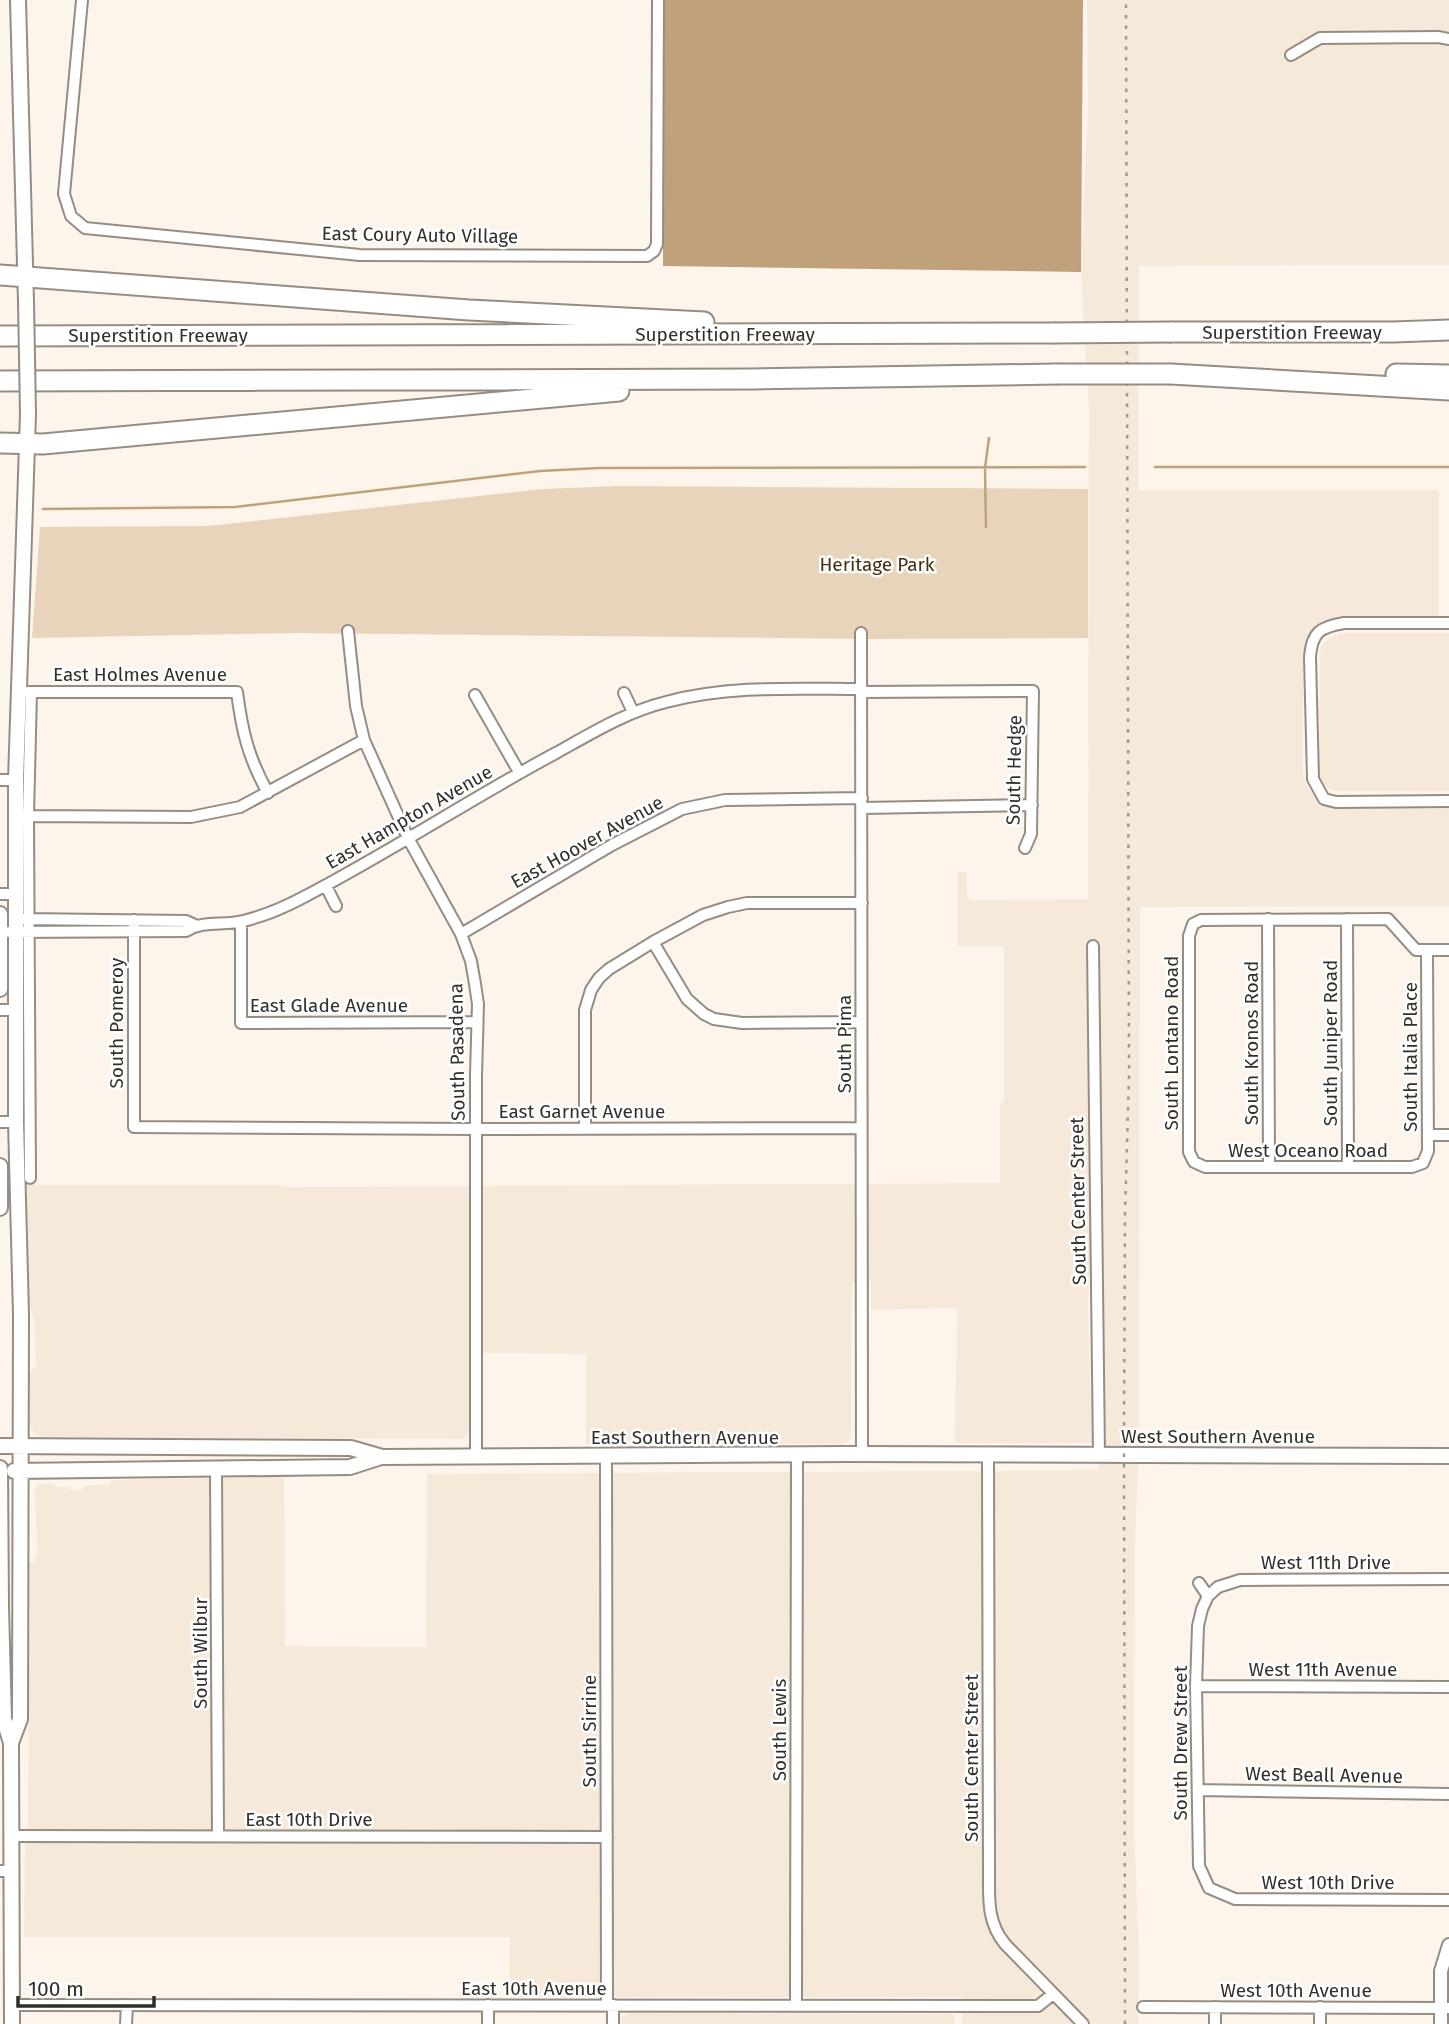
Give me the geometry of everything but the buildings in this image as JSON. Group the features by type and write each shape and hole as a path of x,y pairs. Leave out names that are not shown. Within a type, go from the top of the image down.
{"highway":[{"path":"0,275 469,310 936,333"},
{"name":"Superstition Freeway","path":"0,336 1393,332 1443,329"},
{"path":"0,381 752,379 1056,374 1449,375"},
{"path":"1171,374 1449,390"},
{"path":"0,443 43,444 752,379"}],"main road":[{"path":"5,1743 20,1719 21,1671 21,1315 16,1010 22,925 16,894 16,780 25,692 25,463 28,414 18,0"},
{"path":"0,914 0,989"},
{"path":"0,1166 0,1208"},
{"name":"East Southern Avenue","path":"0,1446 351,1448 382,1457 988,1455"},
{"path":"216,1469 223,1459 290,1454 302,1448"},
{"name":"West Southern Avenue","path":"988,1455 1449,1456"},
{"name":"East Southern Avenue","path":"0,1469 21,1471 350,1467 382,1457"},
{"path":"0,1469 4,1720 11,1836 6,1871 12,2024"},
{"path":"1,1587 8,1604 14,1657 21,1671"}],"street":[{"name":"East Coury Auto Village","path":"82,0 64,194 71,216 85,228 360,254 608,256 647,256 654,251 657,244 658,0"},
{"path":"1292,55 1320,38 1449,39"},
{"path":"1449,623 1331,625 1318,631 1311,644 1310,657 1313,779 1324,799 1336,802 1449,801"},
{"name":"South Pasadena","path":"348,631 356,706 365,740 408,838 461,934 471,961 475,984 478,1004 476,1457"},
{"name":"South Pima","path":"861,633 862,1455"},
{"name":"East Hampton Avenue","path":"0,919 22,925 134,925 186,930 195,925 241,922 280,909 326,886 519,772 609,723 664,702 718,691 767,689 1033,691"},
{"name":"East Holmes Avenue","path":"25,692 237,691 241,724 250,758 268,793"},
{"name":"South Hedge","path":"1025,848 1031,834 1033,691"},
{"path":"25,692 28,816 22,925 30,1178"},
{"path":"624,693 633,712"},
{"path":"475,695 519,772"},
{"path":"28,816 191,817 240,807 365,740"},
{"path":"0,780 16,780"},
{"name":"East Hoover Avenue","path":"461,934 612,845 682,809 749,798 862,803 1032,805"},
{"path":"326,886 336,906"},
{"path":"0,894 16,894"},
{"path":"585,1128 585,1021 588,998 599,978 609,969 703,915 728,907 747,903 862,903"},
{"path":"1268,919 1388,919 1416,950 1449,950"},
{"name":"South Lontano Road","path":"1194,1162 1189,1152 1189,936 1193,924 1201,920 1268,919"},
{"name":"South Kronos Road","path":"1268,919 1269,1167"},
{"name":"South Juniper Road","path":"1347,919 1348,1167"},
{"name":"East Glade Avenue","path":"241,922 241,1023 477,1022"},
{"name":"East Hampton Avenue","path":"0,932 22,925"},
{"name":"South Pomeroy","path":"134,925 134,1127"},
{"path":"653,942 687,999 714,1019 742,1023 861,1022"},
{"name":"South Center Street","path":"1093,946 1099,1455"},
{"name":"South Italia Place","path":"1423,1163 1428,1151 1427,950"},
{"path":"0,1010 16,1010"},
{"path":"0,1122 16,1122"},
{"name":"East Garnet Avenue","path":"134,1127 861,1128"},
{"path":"1428,1135 1449,1135"},
{"name":"West Oceano Road","path":"1194,1162 1205,1167 1412,1167 1423,1163"},
{"name":"South Lewis","path":"796,2006 797,1455"},
{"name":"South Center Street","path":"988,1455 991,1922 997,1934 1083,2024"},
{"name":"South Sirrine","path":"606,1456 607,1837 610,2005 613,2024"},
{"name":"South Wilbur","path":"216,1469 218,1836"},
{"name":"West 11th Drive","path":"1208,1596 1218,1587 1240,1580 1449,1579"},
{"path":"1199,1583 1208,1596"},
{"name":"South Drew Street","path":"1208,1596 1198,1626 1196,1686 1199,1866 1209,1888"},
{"name":"West 11th Avenue","path":"1196,1686 1449,1687"},
{"name":"West Beall Avenue","path":"1198,1790 1449,1794"},
{"name":"East 10th Drive","path":"11,1836 607,1837"},
{"path":"1201,1898 1209,1888"},
{"name":"West 10th Drive","path":"1209,1888 1235,1899 1449,1900"},
{"path":"1441,2024 1445,2008 1441,1971 1449,1945"},
{"name":"East 10th Avenue","path":"12,2005 1038,2006 1053,1994"},
{"path":"127,2005 127,2024"},
{"path":"488,2005 488,2024"},
{"name":"West 10th Avenue","path":"1143,2007 1445,2008"},
{"path":"1215,2007 1215,2024"},
{"path":"1320,2007 1320,2024"}],"shaded area":[{"path":"663,0 1083,0 1081,272 663,266"},
{"path":"1087,0 1449,0 1449,265 1139,266 1138,490 1439,490 1439,617 1336,617 1321,624 1308,637 1303,663 1303,775 1318,801 1327,806 1449,808 1449,906 1140,907 1139,1440 1135,1542 1134,1827 1139,1956 1138,2024 962,2024 961,1997 510,1997 510,1937 24,1937 28,1820 29,1562 35,1562 37,1549 35,1489 39,1484 82,1490 84,1486 110,1484 111,1480 284,1476 285,1646 418,1647 426,1646 427,1474 1098,1470 1099,979 1088,1307 1092,1443 955,1443 957,1308 871,1310 871,1282 852,1283 851,1436 850,1440 843,1444 586,1444 586,1354 470,1353 469,1433 462,1439 40,1437 33,1432 30,1424 29,1374 36,1364 35,1322 29,1305 27,1185 283,1187 1000,1183 1000,1103 1004,1102 1004,946 958,946 958,872 967,872 967,895 971,900 1088,899 1089,406 1081,272 1088,103"},
{"path":"1340,633 1449,633 1449,791 1335,791 1322,782 1319,772 1320,654 1321,647 1327,640"},
{"path":"628,2013 954,2014 954,2024 621,2024 622,2018"}],"green space":[{"name":"Heritage Park","path":"620,486 1088,489 1088,638 875,639 296,633 32,638 40,527 208,526 542,489"}],"waterway":[{"path":"986,527 985,468 989,438"},
{"path":"43,509 235,507 540,471 599,468 1085,467"},
{"path":"1155,467 1449,467"}],"railway":[{"path":"1125,2024 1124,1438 1129,1075 1126,0"}]}
